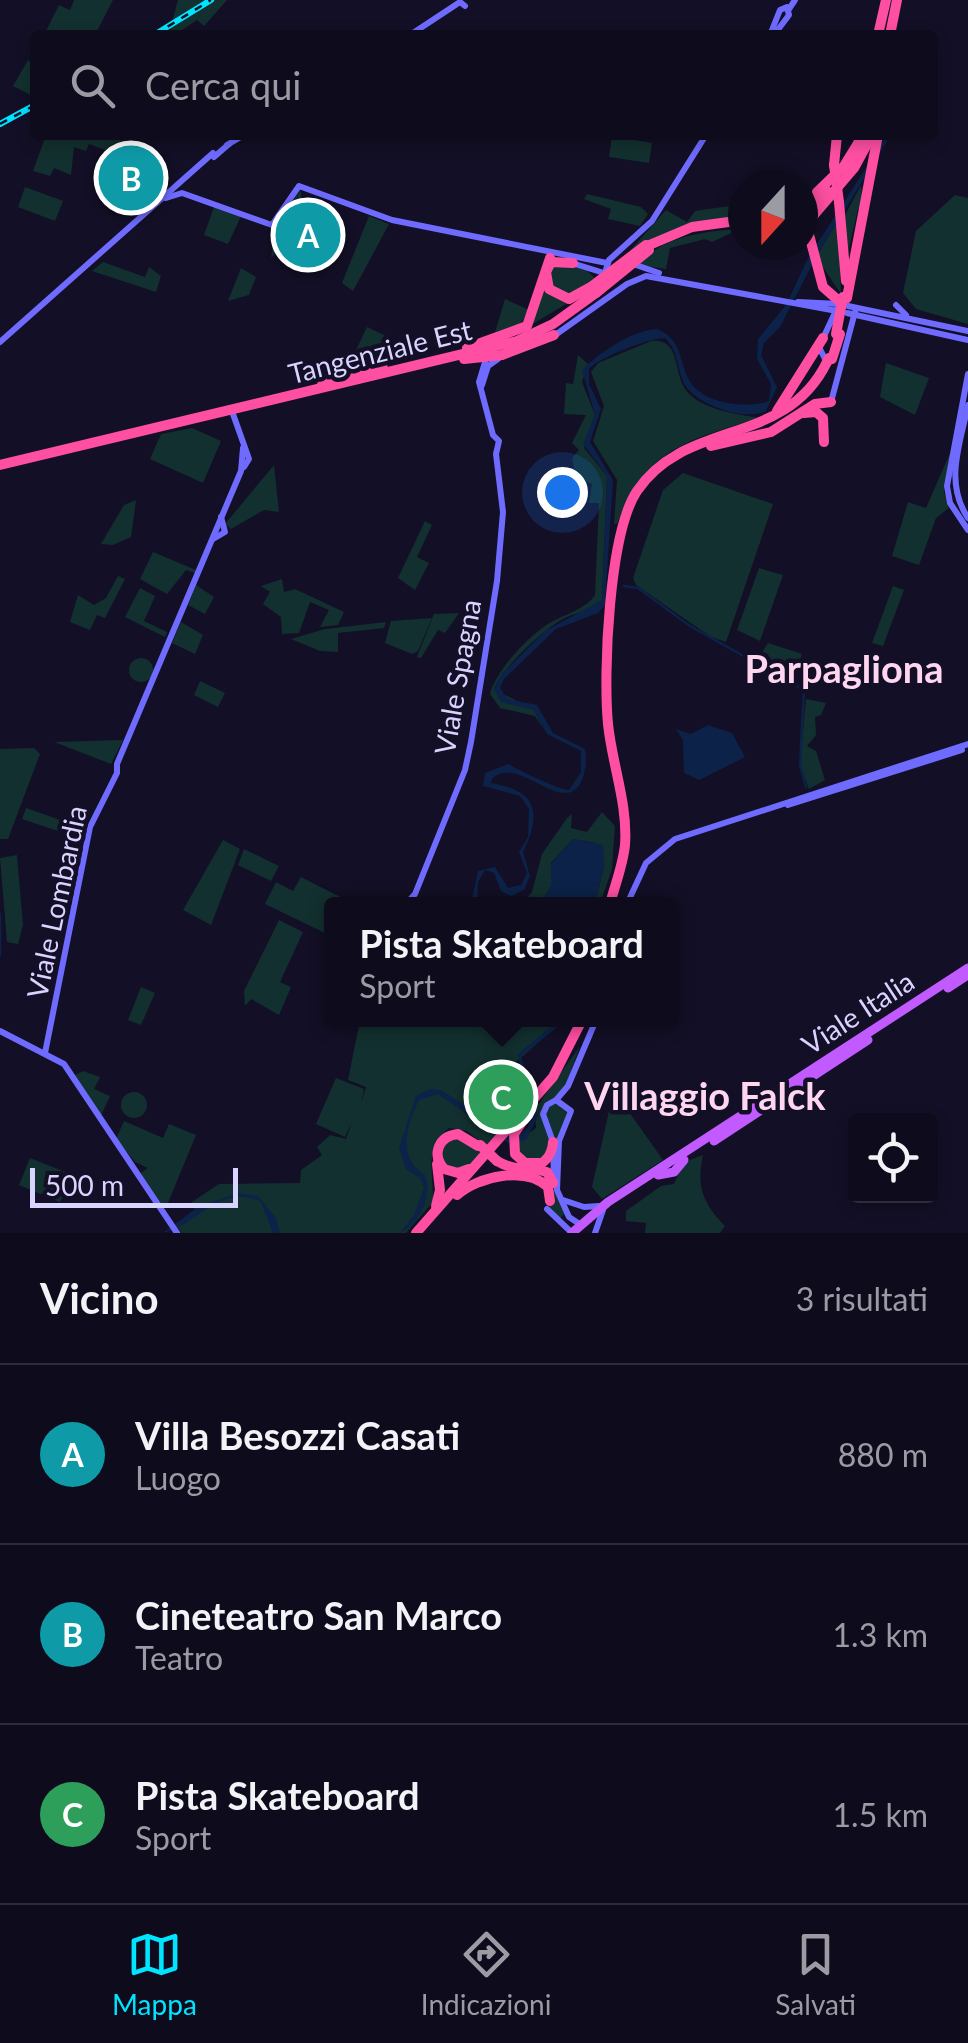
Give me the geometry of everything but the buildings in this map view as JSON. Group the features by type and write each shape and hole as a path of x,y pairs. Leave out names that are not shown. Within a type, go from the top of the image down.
{"highway":[{"path":"886,0 887,30"},
{"path":"889,30 898,0"},
{"path":"728,438 781,407 841,317 842,232 834,165 836,140"},
{"path":"818,194 843,176 867,140"},
{"path":"841,317 823,287 808,230 813,216 854,168 868,140"},
{"path":"614,897 625,846 624,811 607,710 618,536 632,500 648,477 677,453 728,438 788,410 812,388 832,360 870,180 870,140"},
{"path":"578,261 551,262 546,276 551,292 573,299 601,285 646,244 698,226 728,223"},
{"path":"646,244 728,225"},
{"path":"466,348 527,326 545,258"},
{"name":"Tangenziale Est","path":"0,462 531,329 601,285"},
{"name":"Tangenziale Est","path":"0,462 370,378 525,338 554,324 601,285"},
{"path":"823,287 823,302"},
{"path":"370,378 451,360 492,357 554,335"},
{"path":"728,438 771,432 815,404 831,402"},
{"path":"804,413 821,416 824,442"},
{"path":"615,897 630,826 614,730 623,539 639,498 664,468 710,443"},
{"path":"417,1233 453,1198 550,1086 580,1043 583,1027"},
{"path":"538,1100 580,1043"},
{"path":"417,1233 439,1200 436,1151 440,1140 459,1132 479,1146"},
{"path":"505,1137 465,1172 451,1172 440,1164 438,1148 448,1136 462,1134 479,1146 496,1161 516,1171 545,1170 553,1183"},
{"path":"505,1137 522,1160 541,1164"},
{"path":"417,1233 505,1137"},
{"path":"496,1161 516,1169 541,1164 550,1155 553,1142"},
{"path":"453,1198 476,1181 496,1175 540,1180 548,1187 552,1202"}],"main road":[{"name":"Viale Italia","path":"570,1233 588,1230 605,1206 968,972"}],"street":[{"path":"775,30 793,0"},
{"path":"419,30 463,4"},
{"path":"0,342 179,190 217,152 236,140"},
{"path":"633,241 646,244 704,141"},
{"path":"179,190 272,225 296,187 392,220 578,261 601,285 628,284"},
{"path":"489,241 545,258 607,263 623,255 633,241"},
{"path":"623,255 633,241"},
{"path":"497,352 563,327 601,285 607,263"},
{"path":"628,284 635,266 841,317 968,340"},
{"path":"482,372 492,361 554,335 628,284 651,276 791,302 823,302 841,317 921,321 968,331"},
{"path":"807,307 823,302"},
{"path":"896,305 900,312 921,321"},
{"path":"831,402 838,370 832,360"},
{"path":"831,402 832,360"},
{"path":"482,372 485,362"},
{"name":"Viale Spagna","path":"412,897 469,755 498,564 503,506 482,372"},
{"path":"967,523 958,515 947,486 968,374"},
{"path":"967,523 953,486 968,405"},
{"name":"Viale Lombardia","path":"42,1051 50,1034 90,827 244,463 244,448 232,414"},
{"path":"630,897 642,868 670,842 968,746"},
{"path":"570,1233 554,1219 553,1142 543,1114 547,1105 561,1101 580,1043 591,1027"},
{"path":"0,1031 42,1051 70,1072 175,1230"},
{"path":"561,1101 570,1114 559,1140 552,1202 546,1217 570,1233"},
{"path":"552,1202 584,1208 605,1206"},
{"path":"552,1202 567,1210 570,1220 588,1230"},
{"path":"554,1219 563,1218 567,1210"}],"green space":[{"path":"74,0 113,0 98,30 46,30 59,5 70,10"},
{"path":"178,0 227,0 204,26 197,20 182,30 170,30"},
{"path":"28,60 30,94 13,86"},
{"path":"44,140 121,140 118,148 134,156 130,165 134,168 123,178 105,172 99,178 108,151 89,144 86,151 74,147 71,175 54,168 50,176 33,171"},
{"path":"611,140 652,143 649,163 609,157"},
{"path":"861,185 863,206 858,209 847,257 843,219"},
{"path":"25,187 63,201 55,221 18,207"},
{"path":"301,190 302,214 324,223 320,231 328,245 326,251 321,249 318,257 311,255 309,260 300,256 313,233 297,224 288,257 276,253 271,258 275,226"},
{"path":"587,194 641,207 648,214 640,226 608,219 611,209 584,199"},
{"path":"955,195 968,198 968,324 916,309 903,293 916,231"},
{"path":"728,206 728,217 687,224 629,252 666,210 687,222 695,211"},
{"path":"214,207 241,216 228,244 204,235"},
{"path":"369,216 389,224 353,291 342,283"},
{"path":"838,221 841,294 818,260"},
{"path":"728,230 728,235 712,242 705,239 670,248 666,269 639,265 659,247 699,234"},
{"path":"103,262 145,277 149,267 161,276 156,292 92,271"},
{"path":"556,262 584,268 597,280 577,295 552,291 549,267"},
{"path":"241,268 256,277 249,295 228,301"},
{"path":"544,280 571,301 531,325"},
{"path":"505,299 529,310 520,325 495,332"},
{"path":"367,327 386,336 373,361 353,367 350,363"},
{"path":"651,341 661,341 672,350 681,382 700,402 760,418 672,451 641,479 614,524 617,480 593,441 604,406 591,372 598,363"},
{"path":"578,355 588,364 582,382 595,415 584,448 607,476 602,600 537,638 514,660 494,689 534,710 544,730 535,716 500,708 490,694 505,665 531,637 595,595 599,503 589,503 592,484 576,477 572,458 579,450 572,443 586,415 564,414 566,383 573,384"},
{"path":"886,363 929,378 915,415 880,397"},
{"path":"192,428 221,441 203,483 150,459 161,434"},
{"path":"950,453 944,492 949,508 936,518 919,565 892,556 908,502 926,508"},
{"path":"274,465 279,512 264,510 231,529 225,524"},
{"path":"683,473 773,504 726,642 711,637 636,585 633,578 663,490"},
{"path":"136,500 131,537 113,545 101,544 124,505"},
{"path":"425,521 432,525 417,557 429,563 415,590 398,578"},
{"path":"153,552 196,570 195,573 186,570 167,594 140,579"},
{"path":"759,568 783,575 760,641 737,630"},
{"path":"118,576 125,579 105,618 97,615 90,630 70,622 78,595 94,605 106,598"},
{"path":"282,579 284,592 295,589 344,612 338,625 320,627 329,610 310,602 299,633 282,634 281,617 263,604 270,592 261,586"},
{"path":"196,585 214,597 205,614 188,605"},
{"path":"893,586 904,590 883,646 872,643"},
{"path":"140,588 155,596 144,621 167,632 165,637 125,617"},
{"path":"459,613 445,633 438,630 421,658 417,657 434,614"},
{"path":"432,618 418,651 412,654 385,643 391,621"},
{"path":"181,622 203,635 195,654 172,643"},
{"path":"386,622 384,628 338,633 338,652 320,651 291,639 325,629"},
{"path":"768,643 802,654 795,674 757,660"},
{"path":"141,658 150,661 150,679 141,682 132,679 129,670 132,661"},
{"path":"200,681 225,693 218,707 194,695"},
{"path":"806,699 826,703 821,715 815,717 816,735 807,746 816,751 825,780 809,789 800,765"},
{"path":"123,740 111,764 54,742"},
{"path":"34,748 40,754 8,839 0,839 0,749"},
{"path":"26,808 86,829 85,840 22,819"},
{"path":"602,812 615,826 612,869 602,897 597,897 604,866 595,843 573,839 551,863 551,886 544,897 528,897 542,854 567,818 572,814 571,828 587,832"},
{"path":"223,840 240,849 211,925 183,910"},
{"path":"244,849 279,866 271,881 238,865"},
{"path":"17,855 23,925 18,944 7,942 0,858"},
{"path":"301,877 340,897 324,897 324,933 265,904 276,882 293,891"},
{"path":"279,920 303,932 280,982 291,987 279,1015 251,999 245,1006 244,991"},
{"path":"141,987 155,993 141,1025 128,1020"},
{"path":"359,1027 556,1027 516,1062 525,1102 486,1146 467,1131 449,1128 441,1136 433,1152 433,1202 406,1233 181,1233 176,1224 196,1210 189,1204 219,1184 300,1183 301,1170 322,1155 317,1147 330,1135 346,1139 352,1122 345,1137 316,1124 336,1078 364,1089 361,1103 366,1087 348,1080"},
{"path":"580,1046 564,1090 543,1108 550,1137 544,1159 527,1162 514,1144 536,1128 535,1109"},
{"path":"83,1071 100,1077 94,1089 110,1096 99,1120 75,1075"},
{"path":"134,1092 143,1096 147,1105 143,1114 134,1118 125,1114 121,1105 125,1096"},
{"path":"617,1095 663,1160 602,1199 592,1187 609,1111"},
{"path":"553,1101 570,1113 557,1163 558,1189 565,1214 560,1218 549,1209 555,1161 544,1114"},
{"path":"124,1121 163,1138 169,1124 196,1135 167,1205 159,1207 138,1175 148,1168 135,1162 116,1139"},
{"path":"455,1135 483,1152 469,1168 450,1171 438,1152"},
{"path":"703,1155 701,1185 711,1210 725,1226 720,1233 645,1233 646,1223 626,1221 626,1211 661,1186 674,1184 683,1163"},
{"path":"30,1158 73,1175 60,1202 19,1185"}],"water":[{"path":"884,140 888,140 818,253 818,242"},
{"path":"807,260 814,260 780,327 764,343 761,355 777,387 766,411 757,414 720,409 697,397 683,381 675,353 665,338 624,349 589,369 589,384 601,409 590,442 613,480 605,605 598,613 556,629 504,679 500,688 508,699 537,705 553,733 585,749 584,772 574,790 564,793 515,774 503,773 492,779 491,783 519,792 532,806 533,826 523,852 530,876 524,890 511,896 501,891 494,873 485,870 478,882 477,897 472,897 478,871 495,867 508,888 521,885 527,873 519,852 528,837 529,809 520,796 483,786 485,773 508,764 569,790 581,772 581,751 547,734 534,710 501,702 494,689 500,676 545,631 602,600 607,476 583,444 595,415 582,370 616,344 657,329 676,344 689,380 704,395 737,404 769,401 771,384 757,359 758,339 786,305"},
{"path":"708,725 732,733 745,757 699,780 684,773 683,740 676,729 691,734"},
{"path":"573,839 603,845 604,866 597,897 544,897 551,886 551,864"},
{"path":"551,1027 557,1027 521,1056 538,1116 526,1140 508,1143 438,1094 419,1100 408,1131 407,1151 425,1175 426,1200 419,1216 400,1233 414,1215 424,1188 420,1178 406,1169 399,1148 416,1096 430,1089 441,1090 516,1138 528,1127 530,1117 518,1054"},
{"path":"238,1193 258,1196 276,1218 280,1233 273,1233 261,1202 234,1197 163,1233 198,1207"}],"waterway":[{"path":"624,586 638,588 690,626 804,690 800,765 806,787"},
{"path":"0,914 0,955"}],"railway":[{"path":"162,30 211,0"},
{"path":"0,124 30,108"}],"place":[{"name":"Cineteatro San Marco","path":"131,178"},
{"name":"Villa Besozzi Casati","path":"308,235"},
{"name":"Pista Skateboard","path":"501,1097"}],"district":[{"name":"Parpagliona","path":"844,670"},
{"name":"Villaggio Falck","path":"705,1097"}]}
